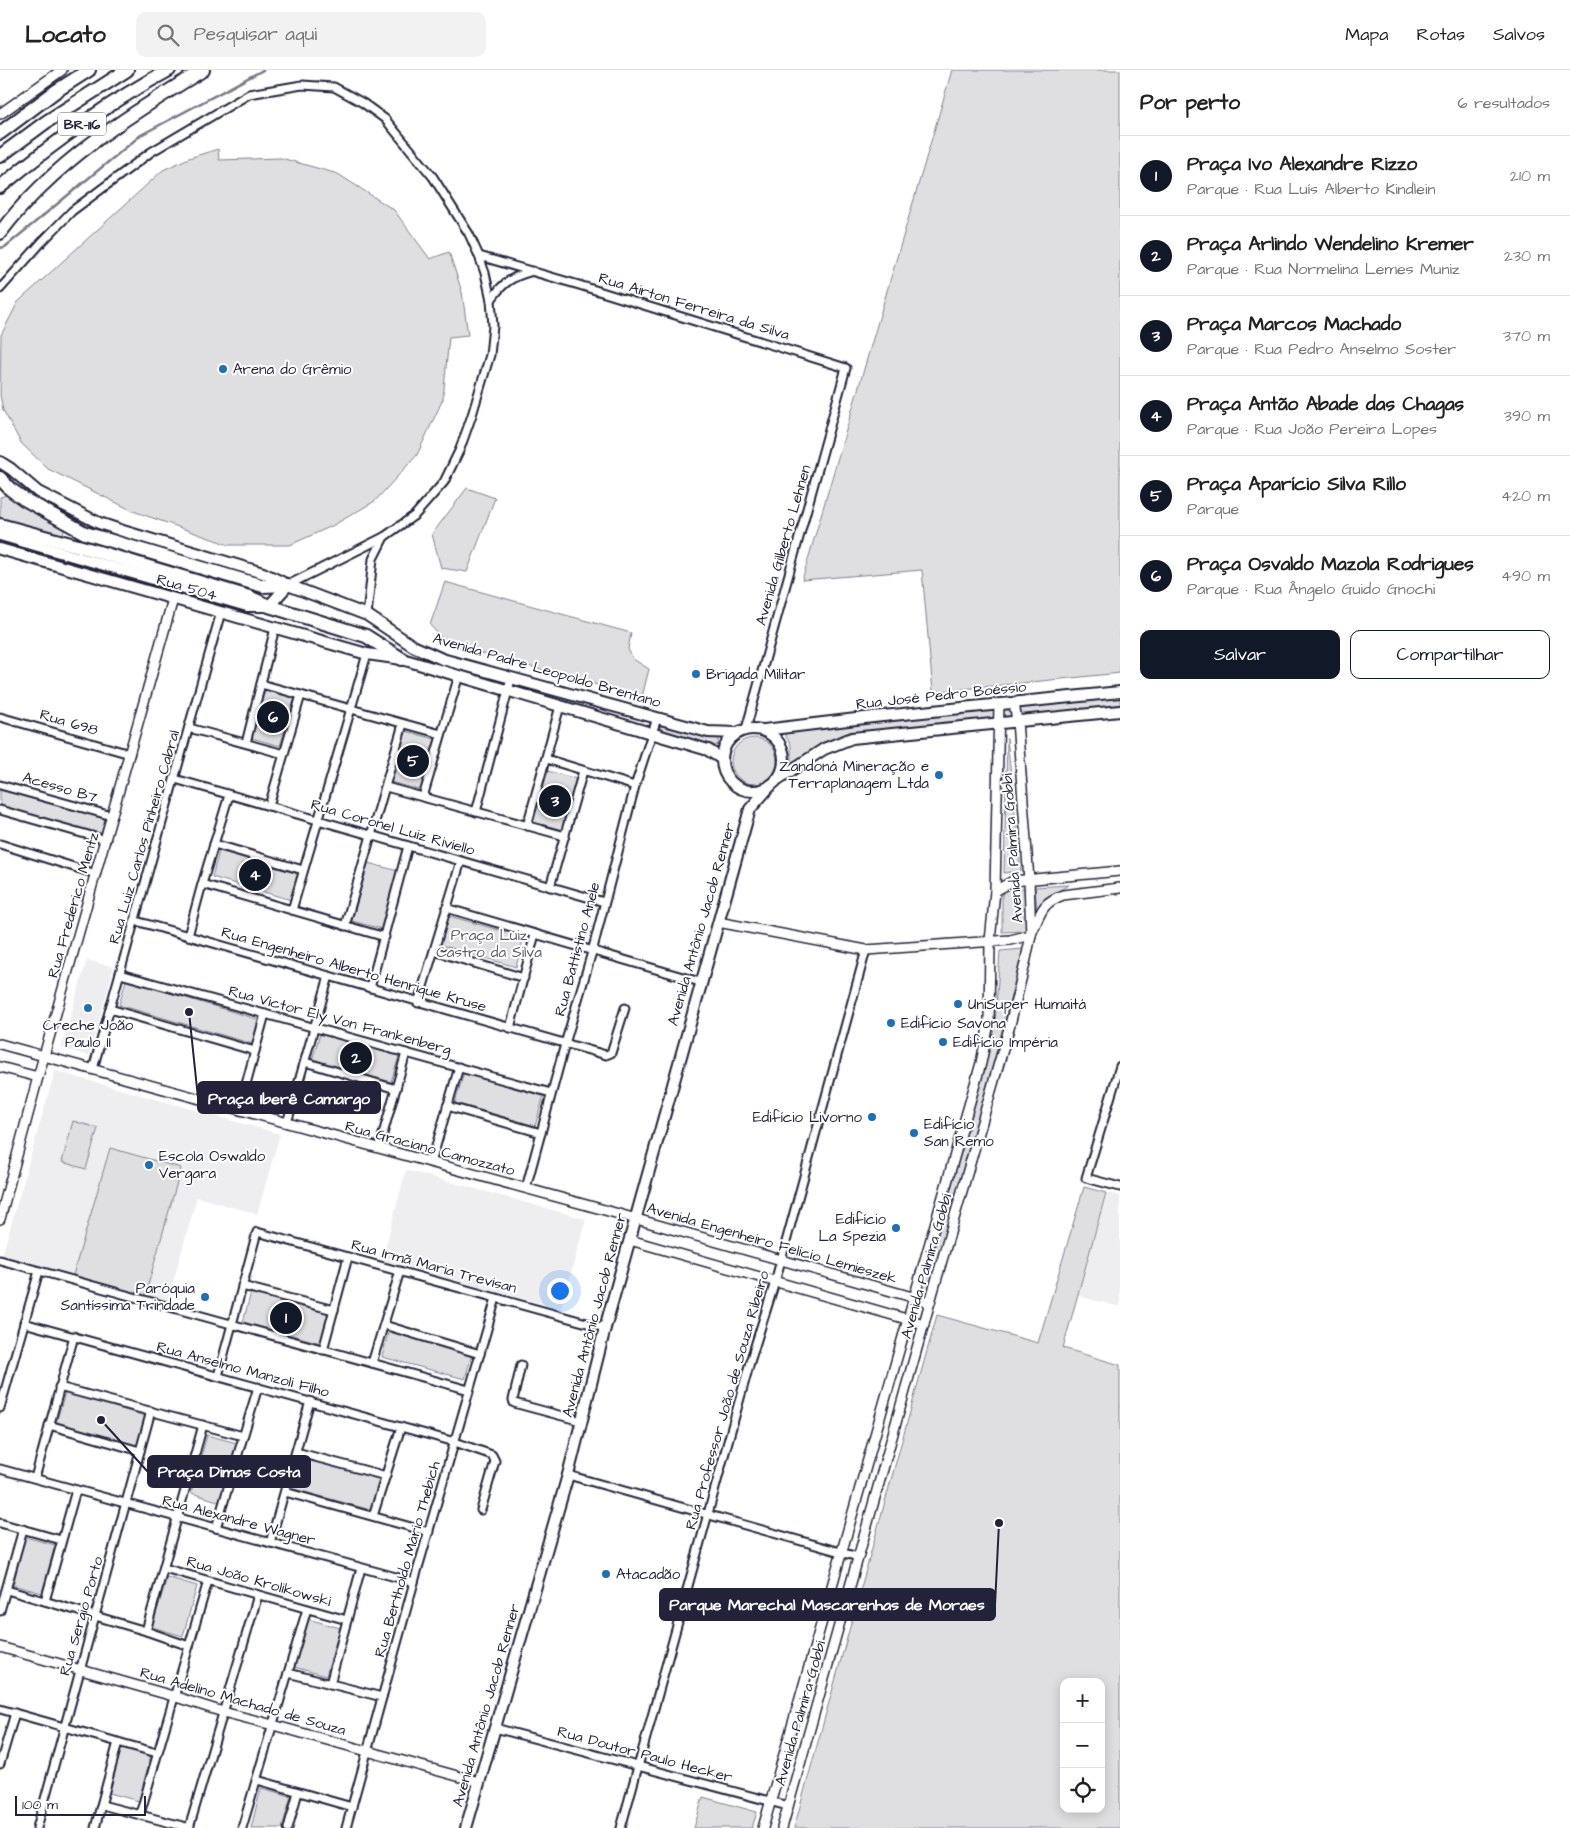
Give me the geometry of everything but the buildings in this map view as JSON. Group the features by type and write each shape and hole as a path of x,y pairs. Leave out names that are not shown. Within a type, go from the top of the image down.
{"highway":[{"path":"0,133 56,91 88,70"},
{"name":"BR-116","path":"0,156 46,122 127,70"},
{"name":"BR-116","path":"0,187 26,165 99,112 170,70"},
{"path":"0,233 39,188 71,160 163,95 203,70"},
{"path":"0,478 10,489 30,502 85,533 262,586 288,585"},
{"path":"0,525 82,547 250,597 269,606 366,636 402,658"}],"main road":[{"name":"Avenida Padre Leopoldo Brentano","path":"0,462 38,492 100,523 263,573 288,585 368,615 413,646 442,659 708,732 742,731"},
{"path":"0,478 11,470"},
{"path":"0,536 247,606 269,606 288,585"},
{"name":"Rua 504","path":"0,549 367,654"},
{"path":"173,599 197,592"},
{"name":"Avenida Padre Leopoldo Brentano","path":"367,654 402,658 708,750 722,759"},
{"path":"438,670 442,659"},
{"name":"Rua José Pedro Boéssio","path":"764,730 1120,692"},
{"path":"622,724 626,710"},
{"path":"774,782 782,770 784,761 783,751 773,735 755,728 742,731 725,746 722,759 726,776 743,789 754,791 774,782 824,749 852,738 1120,710"},
{"name":"Avenida Antônio Jacob Renner","path":"466,1828 568,1475 605,1328 700,982 750,809 774,782"},
{"name":"Avenida Antônio Jacob Renner","path":"743,789 750,809"}],"street":[{"path":"0,114 62,70"},
{"path":"0,289 40,243 72,211 151,152 250,94 302,85 334,87 385,119 433,177 469,234 479,256 491,300 493,326 490,355 460,449 444,482 415,515 384,537 288,585"},
{"name":"Rua Airton Ferreira da Silva","path":"479,256 534,271 846,368"},
{"path":"491,300 504,283 516,276 534,271"},
{"name":"Avenida Gilberto Lehnen","path":"742,731 846,368"},
{"path":"368,615 373,560 384,537"},
{"name":"Rua Frederico Mentz","path":"0,1219 38,1077 173,599"},
{"name":"Rua Luiz Carlos Pinheiro Cabral","path":"93,1069 221,612"},
{"path":"246,743 275,628"},
{"path":"292,910 367,654"},
{"path":"423,797 459,675"},
{"path":"476,812 511,679"},
{"path":"261,684 441,734"},
{"path":"269,806 301,696"},
{"name":"Avenida Palmira Gobbi","path":"782,1828 1010,1025 1031,935 1029,880 1014,703"},
{"name":"Avenida Palmira Gobbi","path":"764,1828 981,1063 989,1023 990,941 995,891 999,704"},
{"path":"527,826 560,706"},
{"name":"Rua 698","path":"0,717 130,754"},
{"name":"Rua Battistino Anele","path":"526,1188 592,952 635,786 657,718"},
{"path":"345,926 403,724"},
{"path":"189,728 284,754"},
{"path":"546,759 635,786"},
{"path":"550,887 583,771"},
{"name":"Rua Coronel Luiz Riviello","path":"175,779 604,902"},
{"name":"Acesso B7","path":"0,785 112,816"},
{"path":"386,787 565,836"},
{"path":"188,936 229,795"},
{"path":"0,810 106,840"},
{"path":"0,844 96,874"},
{"path":"214,844 303,870"},
{"path":"370,988 408,846"},
{"path":"418,1003 461,861"},
{"path":"995,891 1013,882 1120,871"},
{"path":"202,884 385,937"},
{"path":"718,922 866,950 1010,940 1031,935 1046,903 1054,898 1063,895 1120,888"},
{"path":"446,908 700,982"},
{"name":"Rua Engenheiro Alberto Henrique Kruse","path":"136,921 418,1003 606,1055 610,1054 625,1008"},
{"path":"510,1028 535,934"},
{"name":"Rua Professor João de Souza Ribeiro","path":"621,1828 750,1362 775,1282 866,950"},
{"path":"434,951 524,978"},
{"name":"Rua Victor Ely Von Frankenberg","path":"120,974 552,1093"},
{"path":"287,1123 329,976"},
{"path":"110,1009 254,1051"},
{"path":"239,1110 265,1014"},
{"name":"Rua Graciano Camozzato","path":"0,1044 635,1219"},
{"path":"379,1148 406,1053"},
{"path":"305,1062 396,1089"},
{"path":"1120,1066 1086,1178 1120,1187"},
{"path":"0,1067 38,1077"},
{"path":"430,1162 459,1068"},
{"path":"448,1106 542,1133"},
{"name":"Avenida Engenheiro Felício Lemieszek","path":"635,1219 930,1302"},
{"name":"Rua Irmã Maria Trevisan","path":"242,1286 257,1232 605,1328"},
{"path":"630,1240 924,1324"},
{"path":"323,1350 348,1257"},
{"path":"0,1260 469,1390"},
{"path":"0,1408 39,1271"},
{"path":"372,1363 400,1271"},
{"path":"218,1376 242,1286 334,1310"},
{"name":"Rua Bertholdo Mário Thebich","path":"346,1828 414,1582 496,1298"},
{"name":"Rua Anselmo Manzoli Filho","path":"24,1323 455,1442 494,1457 481,1510"},
{"path":"384,1325 480,1354"},
{"path":"35,1478 74,1336"},
{"path":"521,1365 513,1400 514,1403 581,1421"},
{"path":"59,1386 243,1436"},
{"path":"216,1528 258,1387"},
{"path":"270,1543 310,1401"},
{"name":"Rua Sergio Porto","path":"36,1828 96,1617 151,1411"},
{"path":"49,1425 140,1451"},
{"path":"146,1631 203,1425"},
{"path":"374,1516 402,1427"},
{"path":"296,1452 386,1476"},
{"name":"Rua Alexandre Wagner","path":"0,1469 414,1582"},
{"path":"568,1475 858,1557"},
{"path":"45,1601 76,1490"},
{"path":"285,1492 429,1532"},
{"path":"0,1523 61,1540"},
{"path":"0,1611 23,1529"},
{"name":"Rua João Krolikowski","path":"164,1568 347,1620"},
{"path":"330,1684 361,1568"},
{"path":"140,1814 208,1581"},
{"path":"6,1590 146,1631 189,1646"},
{"path":"102,1805 190,1828 258,1595"},
{"path":"242,1828 307,1609"},
{"name":"Rua Adelino Machado de Souza","path":"0,1647 223,1712 479,1782"},
{"path":"288,1673 382,1697"},
{"path":"0,1709 157,1753"},
{"path":"0,1764 15,1714"},
{"name":"Rua Doutor Paulo Hecker","path":"495,1728 788,1806"},
{"path":"95,1828 118,1742"},
{"path":"257,1780 352,1807"},
{"path":"288,1828 298,1792"}],"shaded area":[{"name":"Creche João Paulo II","path":"87,960 114,967 89,1056 61,1048"},
{"name":"Escola Oswaldo Vergara","path":"55,1071 280,1134 257,1214 197,1197 167,1303 2,1256"},
{"path":"406,1170 586,1219 561,1309 382,1260"},
{"path":"1107,1193 1120,1196 1120,1307 1078,1296"}],"green space":[{"path":"952,70 1120,70 1120,673 933,692 922,570 802,580"},
{"name":"Arena do Grêmio","path":"218,149 219,160 281,158 338,174 394,210 430,259 449,252 462,292 468,335 449,337 443,399 417,455 375,501 332,526 290,545 229,545 133,511 48,469 21,443 3,410 0,395 1,335 18,302 163,170 189,158"},
{"path":"467,488 495,498 467,572 441,568 432,534"},
{"path":"11,494 66,524 63,534 0,521 0,497"},
{"path":"445,582 631,633 628,649 633,659 649,669 642,697 447,644 430,625"},
{"path":"266,688 295,697 280,746 251,738"},
{"path":"1120,696 1120,705 845,734 823,742 791,764 791,745 782,730"},
{"path":"662,722 719,738 717,746 660,729"},
{"path":"406,731 435,739 420,790 391,782"},
{"path":"754,738 767,742 773,748 777,761 773,774 767,780 754,784 741,780 735,774 731,761 735,748 741,742"},
{"path":"1007,738 1021,871 1004,873"},
{"path":"548,771 577,779 562,830 533,822"},
{"path":"0,787 108,817 102,836 0,809"},
{"path":"219,851 298,874 291,900 212,877"},
{"path":"368,863 398,871 382,929 352,921"},
{"path":"1069,885 1045,898 1037,910 1035,887"},
{"path":"1024,888 1027,924 1024,931 1002,932 1002,891"},
{"name":"Praça Luiz Castro da Silva","path":"449,916 524,937 516,967 441,945"},
{"path":"1023,949 998,1046 927,1296 921,1294 987,1061 995,1023 1000,951"},
{"path":"126,980 260,1020 253,1044 119,1005"},
{"path":"320,1034 399,1056 391,1082 312,1060"},
{"path":"464,1072 544,1095 535,1126 455,1103"},
{"path":"73,1121 98,1128 86,1169 62,1162"},
{"path":"110,1148 181,1168 145,1296 73,1275"},
{"path":"1084,1187 1106,1193 1063,1348 1120,1365 1120,1828 794,1828 937,1315 1038,1343"},
{"path":"251,1292 329,1314 321,1343 243,1322"},
{"path":"389,1329 473,1351 465,1379 382,1357"},
{"path":"65,1393 145,1416 137,1446 56,1423"},
{"path":"207,1435 237,1443 221,1502 191,1493"},
{"path":"298,1457 380,1479 371,1510 290,1488"},
{"path":"25,1537 55,1545 42,1593 13,1585"},
{"path":"167,1577 197,1586 183,1636 152,1627"},
{"path":"308,1619 340,1628 326,1676 294,1667"},
{"path":"123,1743 152,1750 139,1801 109,1793"},
{"path":"261,1788 291,1796 282,1828 251,1828"},
{"path":"703,1797 757,1812 752,1828 694,1828"}],"waterway":[{"path":"0,248 5,247 141,135 263,70"}],"place":[{"name":"Arena do Grêmio","path":"223,369"},
{"name":"Brigada Militar","path":"696,674"},
{"name":"Praça Osvaldo Mazola Rodrigues","path":"273,717"},
{"name":"Praça Aparício Silva Rillo","path":"413,761"},
{"name":"Zandoná Mineração e Terraplanagem Ltda","path":"939,775"},
{"name":"Praça Marcos Machado","path":"555,801"},
{"name":"Praça Antão Abade das Chagas","path":"255,875"},
{"name":"UniSuper Humaitá","path":"958,1004"},
{"name":"Creche João Paulo II","path":"88,1008"},
{"name":"Praça Iberê Camargo","path":"189,1012"},
{"name":"Edifício Savona","path":"891,1023"},
{"name":"Edifício Impéria","path":"943,1042"},
{"name":"Praça Arlindo Wendelino Kremer","path":"356,1058"},
{"name":"Edifício Livorno","path":"872,1117"},
{"name":"Edifício San Remo","path":"914,1133"},
{"name":"Escola Oswaldo Vergara","path":"149,1165"},
{"name":"Edifício La Spezia","path":"896,1228"},
{"name":"Paróquia Santíssima Trindade","path":"205,1297"},
{"name":"Praça Ivo Alexandre Rizzo","path":"286,1318"},
{"name":"Praça Dimas Costa","path":"101,1420"},
{"name":"Parque Marechal Mascarenhas de Moraes","path":"999,1523"},
{"name":"Atacadão","path":"606,1574"}]}
